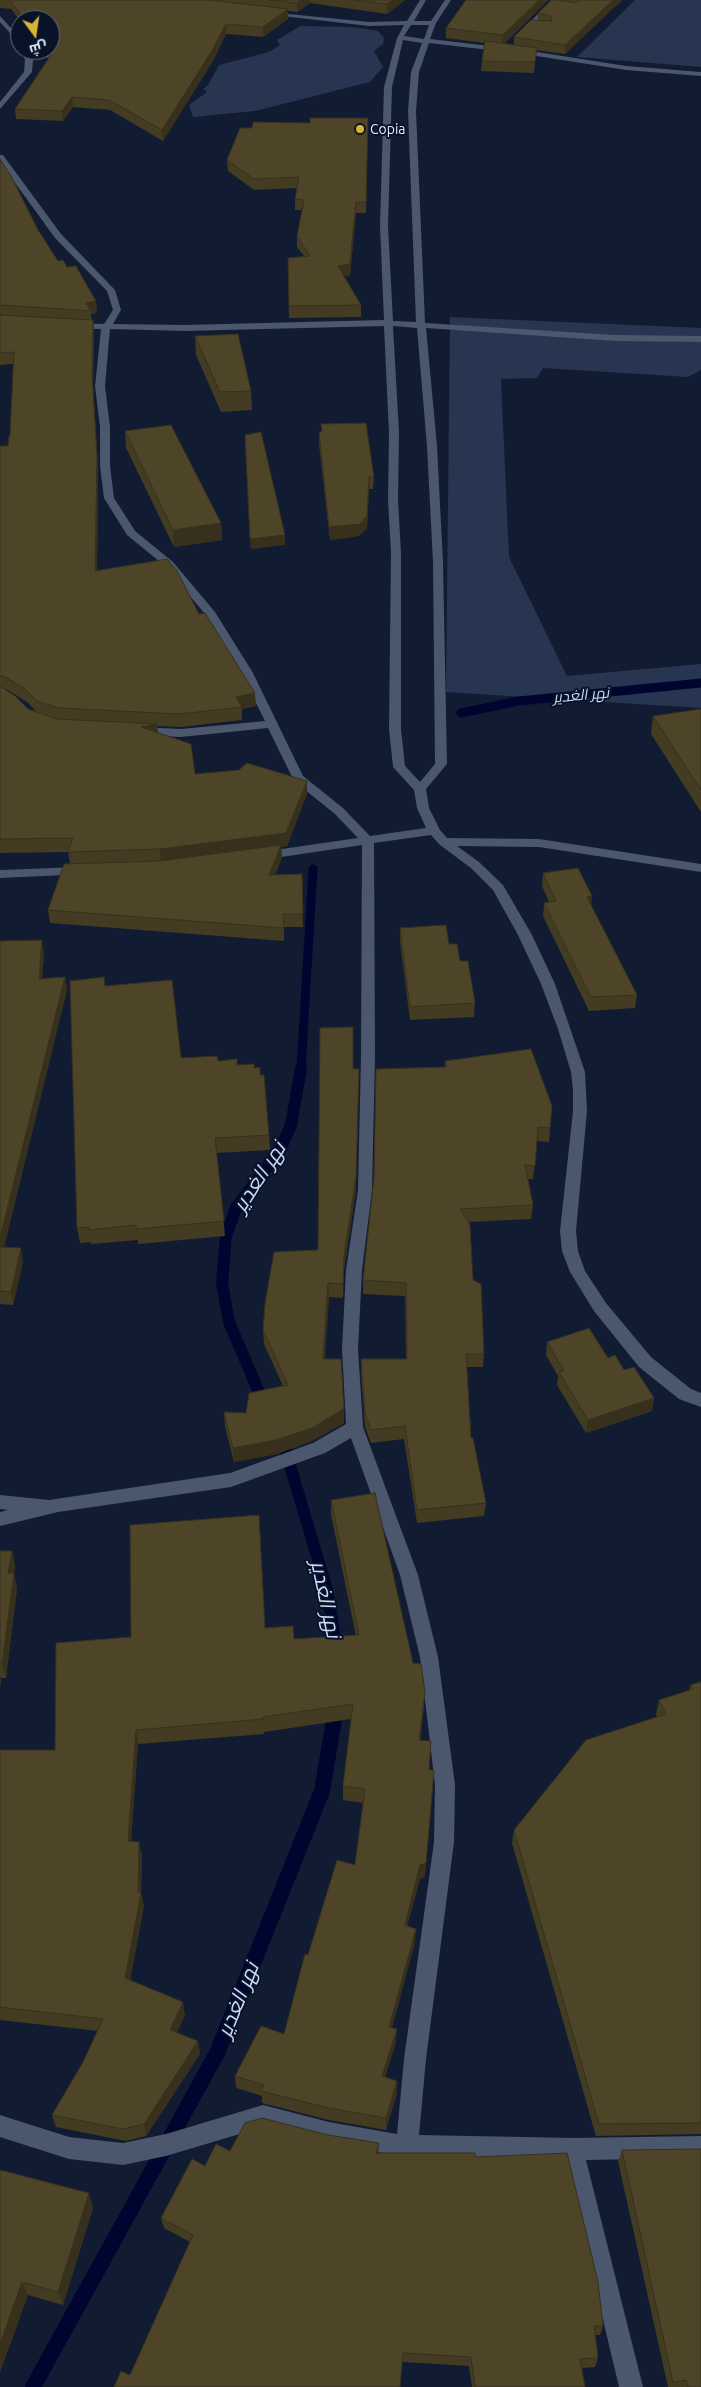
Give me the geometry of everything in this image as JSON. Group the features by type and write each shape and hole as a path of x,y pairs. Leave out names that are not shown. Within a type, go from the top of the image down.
{"street":[{"path":"423,0 400,38 388,86 385,146 384,226 394,433 393,500 396,552 396,749 398,767 420,789 423,808 439,836 488,876 498,888 548,984 578,1072 580,1111 568,1231 570,1251 578,1272 600,1307 645,1362 685,1394 701,1400"},
{"path":"420,789 441,764 441,724 438,562 432,446 421,324 414,198 412,110 415,72 433,23 448,0"},
{"path":"518,38 555,3"},
{"path":"258,13 369,24 433,23"},
{"path":"0,18 10,30"},
{"path":"531,26 539,27"},
{"path":"400,38 504,50 626,68 701,74"},
{"path":"504,50 511,44"},
{"path":"0,107 28,72 29,60"},
{"path":"0,157 58,236 111,290 117,310 106,328 100,386 105,426 105,466 109,498 131,533 169,564 210,612 247,673 270,724 298,778 339,811 368,842 368,1047 364,1190 354,1270 350,1349 355,1427 390,1516 409,1575 429,1657 445,1785 444,1842 415,2059 407,2146"},
{"path":"66,326 106,328 388,323 615,338 701,339"},
{"path":"125,730 181,733 270,724"},
{"path":"246,858 368,842 439,836 539,843 701,868"},
{"path":"0,874 95,870"},
{"path":"0,1519 58,1505 231,1480 319,1448 355,1427"},
{"path":"0,1502 58,1505"},
{"path":"0,2126 69,2148 123,2154 166,2145 264,2116 329,2133 407,2146 572,2149 701,2147"},
{"path":"572,2149 630,2387"}],"shaded area":[{"path":"635,0 701,0 701,67 577,57"},
{"path":"300,26 353,27 378,31 384,38 383,44 374,51 383,67 370,82 255,111 193,117 189,105 207,92 203,89 208,85 219,65 269,52 280,45 277,40"},
{"path":"450,317 701,328 701,370 688,377 543,368 537,378 501,379 509,557 567,676 701,664 701,708 446,692"}],"building":[{"path":"10,0 209,0 288,9 263,27 226,24 213,49 162,130 109,100 72,97 62,111 15,109 48,60 60,60 60,10 18,10"},
{"path":"270,0 301,0 297,3"},
{"path":"356,0 392,0 387,4"},
{"path":"466,0 539,0 503,35 446,28"},
{"path":"552,0 575,3 580,0 613,0 565,45 514,37 531,20 552,21 551,16 538,13"},
{"path":"485,41 537,48 535,62 482,61"},
{"path":"310,118 368,118 366,202 356,202 350,264 338,266 361,305 289,306 288,258 310,256 297,236 304,200 295,199 299,177 254,179 227,160 240,128 252,128 253,122 310,123"},
{"path":"0,159 11,176 38,230 58,261 63,260 67,267 76,266 96,301 86,303 91,311 0,305"},
{"path":"0,315 93,320 92,374 97,456 95,571 167,559 177,571 199,614 205,613 255,693 236,697 242,707 180,714 59,708 37,701 25,689 4,676 0,676 0,446 8,446 10,436 14,352 0,353"},
{"path":"238,334 251,391 220,392 195,336"},
{"path":"366,423 374,477 369,477 367,516 360,524 329,527 319,432 322,432 321,424"},
{"path":"171,425 221,523 173,530 125,431"},
{"path":"261,432 285,535 250,539 245,435"},
{"path":"0,686 15,696 28,709 57,719 157,724 141,727 191,744 195,774 239,770 247,763 307,781 286,833 160,849 68,852 73,838 0,839"},
{"path":"701,709 701,790 653,716"},
{"path":"281,845 269,875 302,874 303,914 283,914 284,928 48,910 64,864 160,861"},
{"path":"578,868 592,896 587,897 637,995 591,997 544,903 556,901 543,873"},
{"path":"446,925 449,944 457,944 460,961 468,961 475,1003 410,1007 400,928"},
{"path":"42,940 39,979 65,977 0,1238 0,941"},
{"path":"104,977 105,986 172,980 181,1058 217,1056 218,1061 237,1059 237,1065 254,1064 254,1068 260,1067 260,1075 264,1075 269,1135 215,1138 224,1221 137,1229 136,1225 89,1230 89,1227 77,1228 70,981"},
{"path":"353,1027 353,1069 359,1069 356,1176 344,1256 343,1284 328,1283 323,1359 341,1359 344,1409 312,1428 276,1440 233,1448 224,1412 246,1413 249,1393 288,1385 263,1330 265,1304 274,1252 318,1250 320,1028"},
{"path":"531,1049 552,1106 550,1128 538,1127 535,1166 525,1165 533,1205 460,1209 470,1225 473,1280 481,1284 484,1354 466,1354 471,1438 473,1438 486,1503 417,1510 405,1426 371,1430 365,1413 361,1359 407,1359 406,1283 363,1280 374,1177 376,1069 447,1067 445,1061"},
{"path":"0,1247 21,1248 11,1292 0,1291"},
{"path":"589,1328 608,1358 615,1355 624,1370 634,1367 654,1398 588,1420 559,1372 564,1370 547,1342"},
{"path":"375,1493 413,1663 421,1664 425,1692 419,1740 431,1741 429,1769 434,1771 426,1863 420,1865 405,1925 416,1929 389,2027 397,2029 382,2076 397,2081 386,2118 329,2108 261,2091 264,2085 235,2076 261,2026 284,2034 305,1954 308,1955 337,1860 355,1865 365,1789 343,1786 353,1704 263,1717 263,1719 136,1730 128,1841 139,1842 138,1892 141,1893 125,1978 183,2002 170,2030 198,2041 144,2124 123,2129 52,2115 82,2064 103,2019 0,2007 0,1750 55,1750 56,1643 131,1637 130,1525 259,1515 265,1628 293,1626 294,1639 359,1635 331,1500"},
{"path":"0,1551 12,1551 8,1573 14,1573 2,1664 0,1663"},
{"path":"701,1682 701,2123 599,2124 514,1830 586,1740 666,1714 659,1700 693,1689 690,1685"},
{"path":"262,2118 328,2135 379,2143 376,2153 475,2153 475,2157 567,2153 598,2282 603,2326 594,2326 598,2358 580,2359 585,2387 475,2387 471,2357 403,2353 400,2387 114,2387 121,2371 130,2375 193,2235 161,2218 192,2159 205,2166 216,2144 230,2151 245,2123"},
{"path":"701,2149 701,2387 688,2387 686,2380 673,2382 622,2150"},
{"path":"0,2170 89,2193 58,2292 22,2282 0,2344"}],"waterway":[{"name":"نهر الغدير","path":"461,713 519,701 701,683"},
{"name":"نهر الغدير","path":"301,1069 313,869"},
{"name":"نهر الغدير","path":"264,1404 229,1322 222,1283 226,1236 236,1208 280,1150 291,1125 301,1068"},
{"name":"نهر الغدير","path":"286,1452 327,1590 336,1646"},
{"name":"نهر الغدير","path":"336,1645 337,1652"},
{"name":"نهر الغدير","path":"33,2387 217,2053 322,1791 336,1708"}],"place":[{"name":"Copia","path":"360,129"}]}
